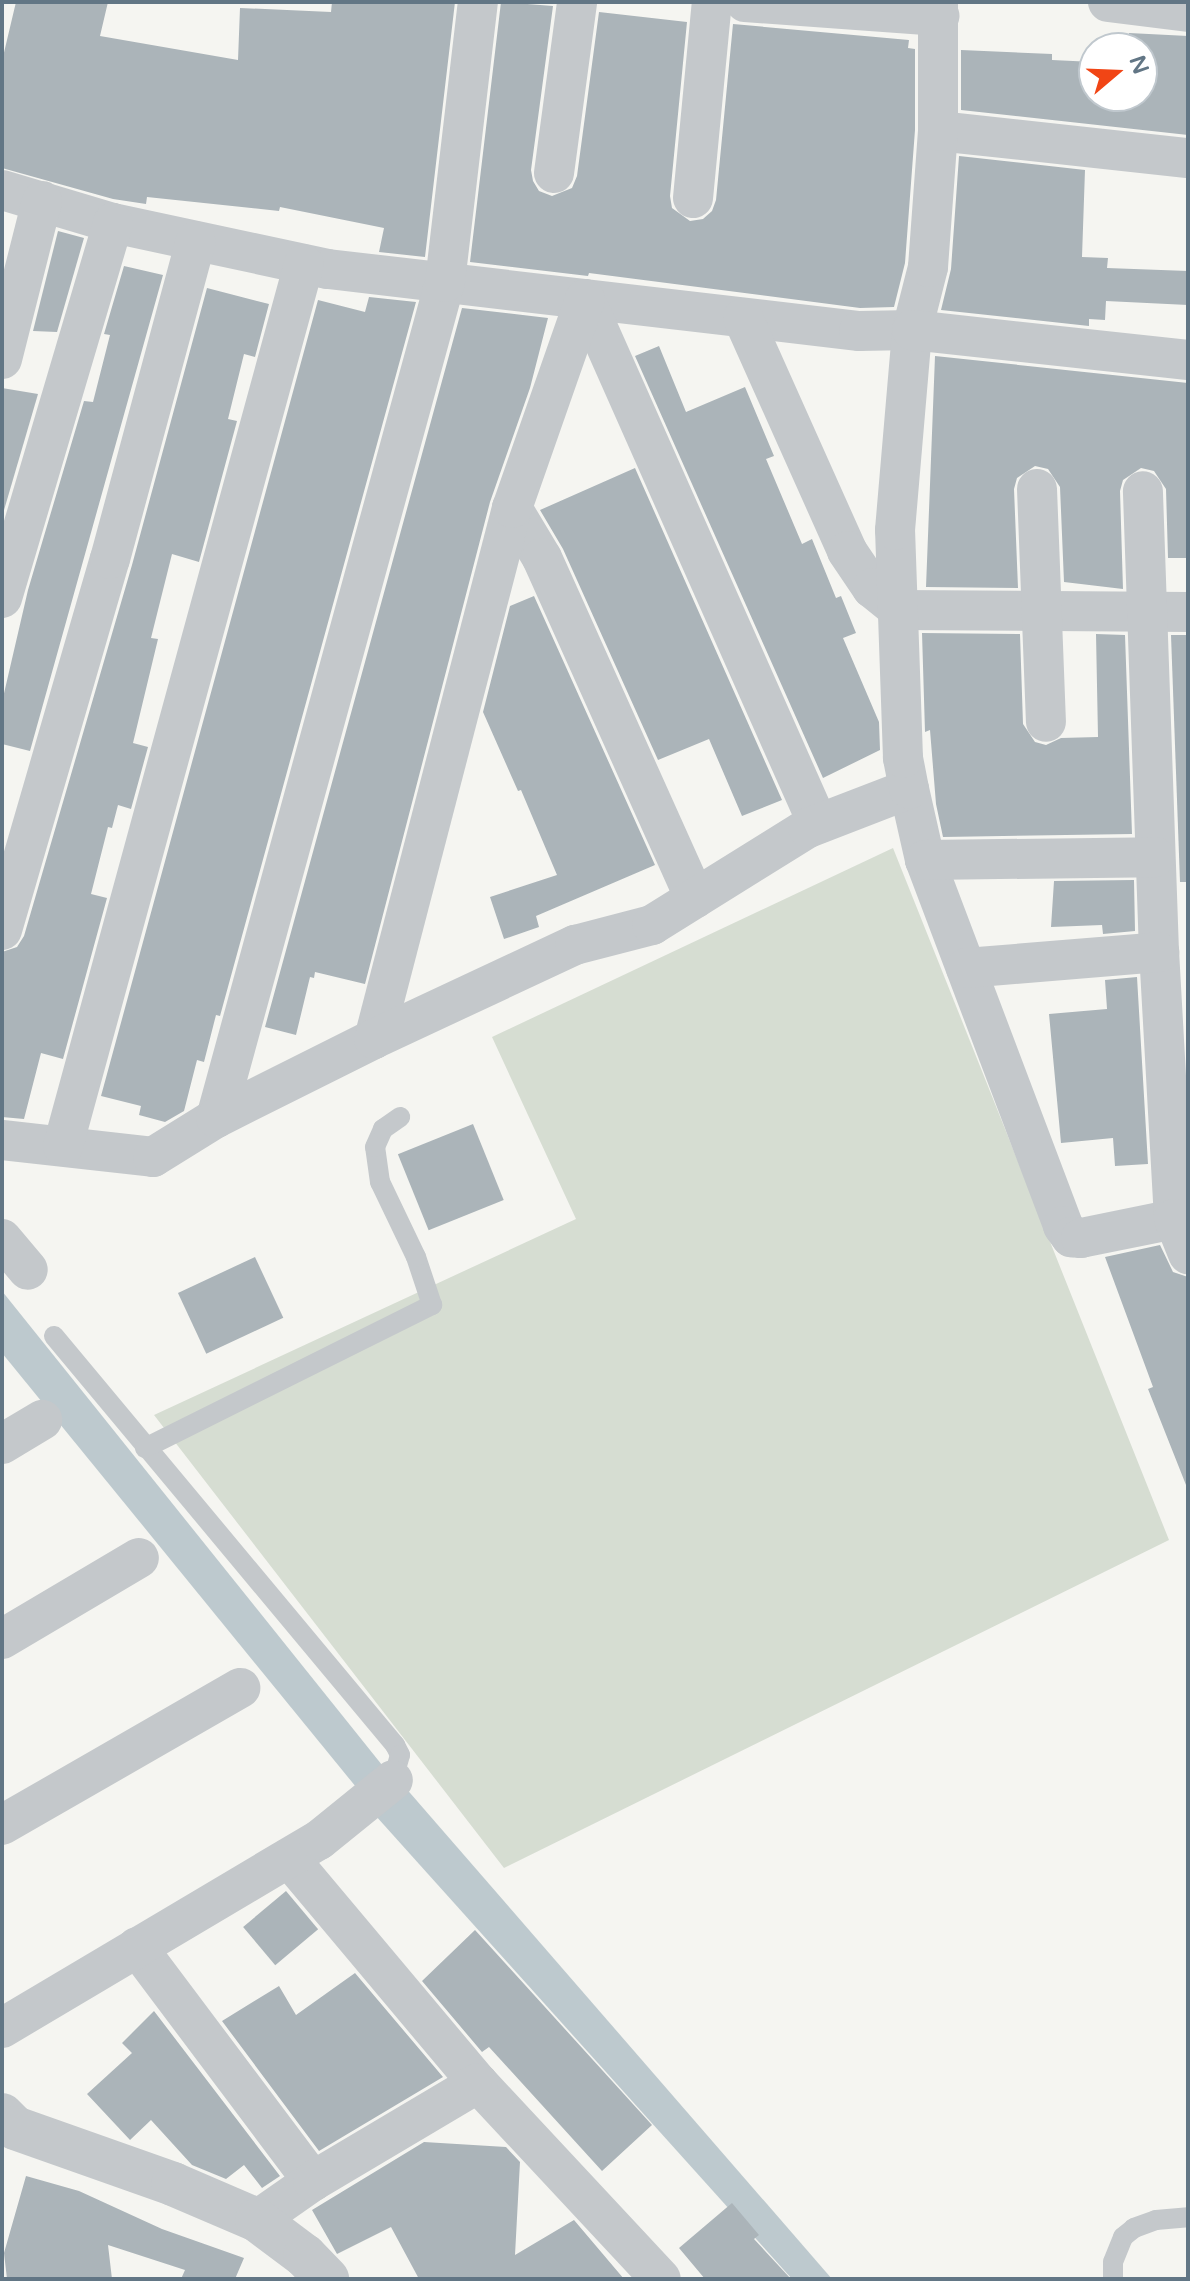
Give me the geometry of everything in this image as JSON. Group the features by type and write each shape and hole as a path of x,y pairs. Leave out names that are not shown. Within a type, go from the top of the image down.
{"street":[{"path":"216,1118 445,282 478,2"},
{"path":"554,173 577,2"},
{"path":"693,198 712,2"},
{"path":"745,2 938,9 938,131 928,267 912,330 895,530 903,758 925,860 1063,1226 1071,1237 1183,1231 1159,952 1143,491"},
{"path":"1108,2 1188,12"},
{"path":"938,131 1188,158"},
{"path":"2,190 113,223 304,264 859,331 912,330 1188,360"},
{"path":"2,359 42,201"},
{"path":"2,598 113,223"},
{"path":"2,930 110,559 196,241"},
{"path":"63,1146 304,264"},
{"path":"374,1039 512,508 585,299"},
{"path":"585,299 818,824"},
{"path":"743,318 847,551 872,588 899,610 1188,612"},
{"path":"1037,489 1046,722"},
{"path":"512,508 542,558 695,898"},
{"path":"2,1140 153,1157 216,1118 374,1039 575,945 652,925 818,824 909,789"},
{"path":"925,860 1155,857"},
{"path":"966,968 1159,952"},
{"path":"2,1239 28,1270"},
{"path":"2,1444 42,1420"},
{"path":"2,1639 139,1558"},
{"path":"2,1825 240,1688"},
{"path":"2,2028 289,1858 393,1780"},
{"path":"289,1858 478,2083 661,2279"},
{"path":"137,1947 313,2181"},
{"path":"257,2220 313,2181 478,2083"},
{"path":"6,2124 173,2184 257,2220 305,2256 327,2279"}],"lane":[{"path":"145,1448 432,1305 416,1257 380,1182 375,1147 383,1129 400,1117"},
{"path":"54,1336 395,1745 400,1755 393,1780"},
{"path":"1113,2279 1113,2262 1123,2237 1134,2228 1156,2220 1188,2217"}],"shaded area":[{"path":"893,848 1169,1540 504,1868 154,1415 576,1219 492,1037"},
{"path":"2,1291 382,1765 356,1787 2,1353"},
{"path":"404,1786 832,2279 792,2279 375,1815"}],"building":[{"path":"16,2 108,2 100,36 238,60 240,8 331,12 332,2 455,2 425,257 379,252 384,228 280,207 279,211 147,197 146,204 113,199 2,168 2,61"},
{"path":"501,2 553,6 531,170 539,191 552,196 572,188 577,176 599,12 687,22 670,196 672,208 690,221 703,219 712,211 716,200 733,24 909,40 908,48 915,49 915,130 905,263 894,307 860,308 589,273 588,276 470,262"},
{"path":"1158,34 1188,36 1188,135 961,110 961,50 1052,54 1052,60 1078,61 1078,112 1158,112"},
{"path":"959,156 1085,170 1082,257 1108,258 1107,268 1188,271 1188,305 1106,301 1105,320 1089,319 1089,326 941,310 951,269"},
{"path":"58,231 84,238 57,332 33,331"},
{"path":"124,266 163,275 30,751 2,744 2,702 28,590 84,401 93,402 110,335 104,334"},
{"path":"207,288 269,304 255,357 244,354 228,419 237,421 199,562 172,554 151,638 158,639 133,743 148,747 131,809 118,805 112,828 108,827 91,894 107,898 63,1059 41,1053 24,1119 2,1117 2,952 17,947 24,936 132,565"},
{"path":"369,297 416,302 220,1016 216,1015 204,1062 197,1060 184,1111 165,1122 139,1115 141,1106 101,1096 318,300 365,312"},
{"path":"462,308 548,318 530,388 490,502 365,984 315,972 314,978 310,977 296,1035 265,1027"},
{"path":"659,346 686,412 745,387 774,456 766,459 802,544 812,539 836,598 841,596 856,633 843,638 879,722 880,750 823,778 635,356"},
{"path":"935,356 1188,383 1188,558 1168,558 1166,489 1154,471 1141,468 1123,480 1120,491 1123,589 1064,582 1060,487 1048,469 1035,466 1017,478 1014,489 1018,588 926,587"},
{"path":"2,388 38,394 2,517"},
{"path":"635,468 782,800 742,816 709,739 658,760 563,549 540,510"},
{"path":"534,596 655,865 536,916 539,927 504,939 490,897 557,875 483,712 510,606"},
{"path":"922,633 1020,634 1023,724 1035,742 1046,745 1061,738 1098,737 1096,634 1125,635 1132,834 943,837 936,804 930,730 925,732"},
{"path":"1171,635 1188,635 1188,882 1180,882"},
{"path":"1134,880 1135,931 1103,934 1102,925 1051,927 1054,881"},
{"path":"1137,977 1148,1164 1115,1166 1113,1138 1061,1143 1049,1014 1107,1009 1105,980"},
{"path":"473,1124 504,1200 429,1230 398,1154"},
{"path":"1160,1245 1173,1272 1188,1277 1186,1485 1148,1389 1153,1387 1105,1257"},
{"path":"255,1257 283,1318 206,1354 178,1293"},
{"path":"286,1891 318,1929 275,1965 243,1927"},
{"path":"475,1930 652,2125 602,2171 489,2047 482,2052 422,1981"},
{"path":"355,1973 443,2077 319,2151 222,2021 279,1986 296,2015"},
{"path":"154,2011 280,2176 262,2188 244,2165 226,2179 192,2165 151,2120 130,2140 87,2094 132,2053 122,2043"},
{"path":"424,2142 506,2147 520,2162 515,2255 574,2220 624,2279 419,2279 391,2227 337,2254 312,2210"},
{"path":"26,2176 79,2191 162,2229 244,2258 235,2279 181,2279 185,2270 108,2245 112,2279 7,2279 4,2253"},
{"path":"732,2203 759,2235 754,2239 791,2279 705,2279 679,2248"}]}
